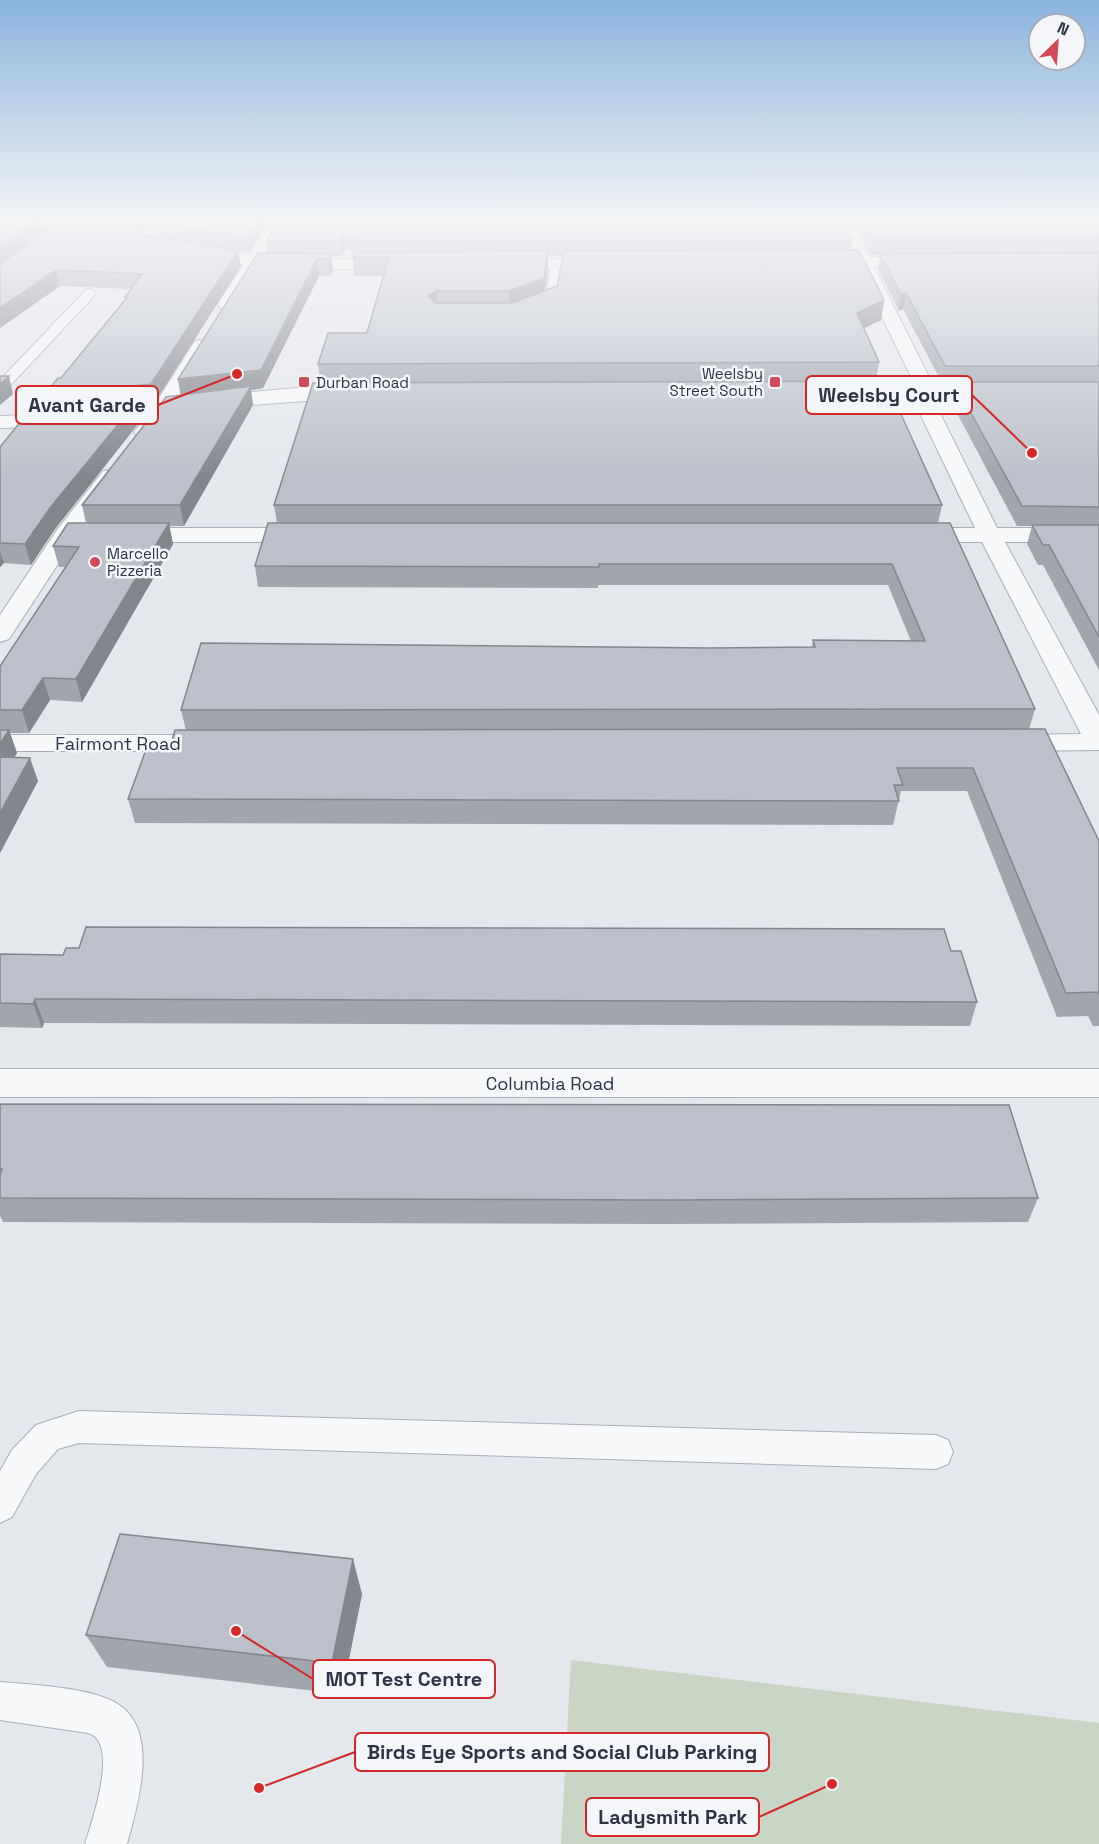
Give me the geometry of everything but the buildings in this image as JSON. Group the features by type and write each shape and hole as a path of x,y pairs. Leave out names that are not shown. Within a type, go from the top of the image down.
{"street":[{"path":"134,445 162,409 226,305"},
{"path":"886,305 919,375 922,392 988,534 1099,742 978,743"},
{"path":"828,392 1016,392"},
{"path":"0,422 70,420 247,397 369,393"},
{"path":"0,634 65,535 120,463"},
{"path":"65,535 328,535"},
{"path":"889,535 1099,535"},
{"name":"Fairmont Road","path":"0,743 239,743"},
{"name":"Columbia Road","path":"0,1083 1099,1083"}],"lane":[{"path":"0,388 79,305"},
{"path":"522,313 542,305"},
{"path":"0,1505 24,1462 48,1436 80,1427 936,1452"},
{"path":"0,1701 82,1713 109,1721 118,1734 122,1748 122,1771 119,1796 106,1844"}],"green space":[{"path":"571,1660 1099,1723 1099,1844 561,1844"}],"place":[{"name":"Avant Garde","path":"237,374"},
{"name":"Durban Road","path":"304,382"},
{"name":"Weelsby Street South","path":"775,382"},
{"name":"Weelsby Court","path":"1032,453"},
{"name":"Marcello Pizzeria","path":"95,562"},
{"name":"MOT Test Centre","path":"236,1631"},
{"name":"Ladysmith Park","path":"832,1784"},
{"name":"Birds Eye Sports and Social Club Parking","path":"259,1788"}]}
